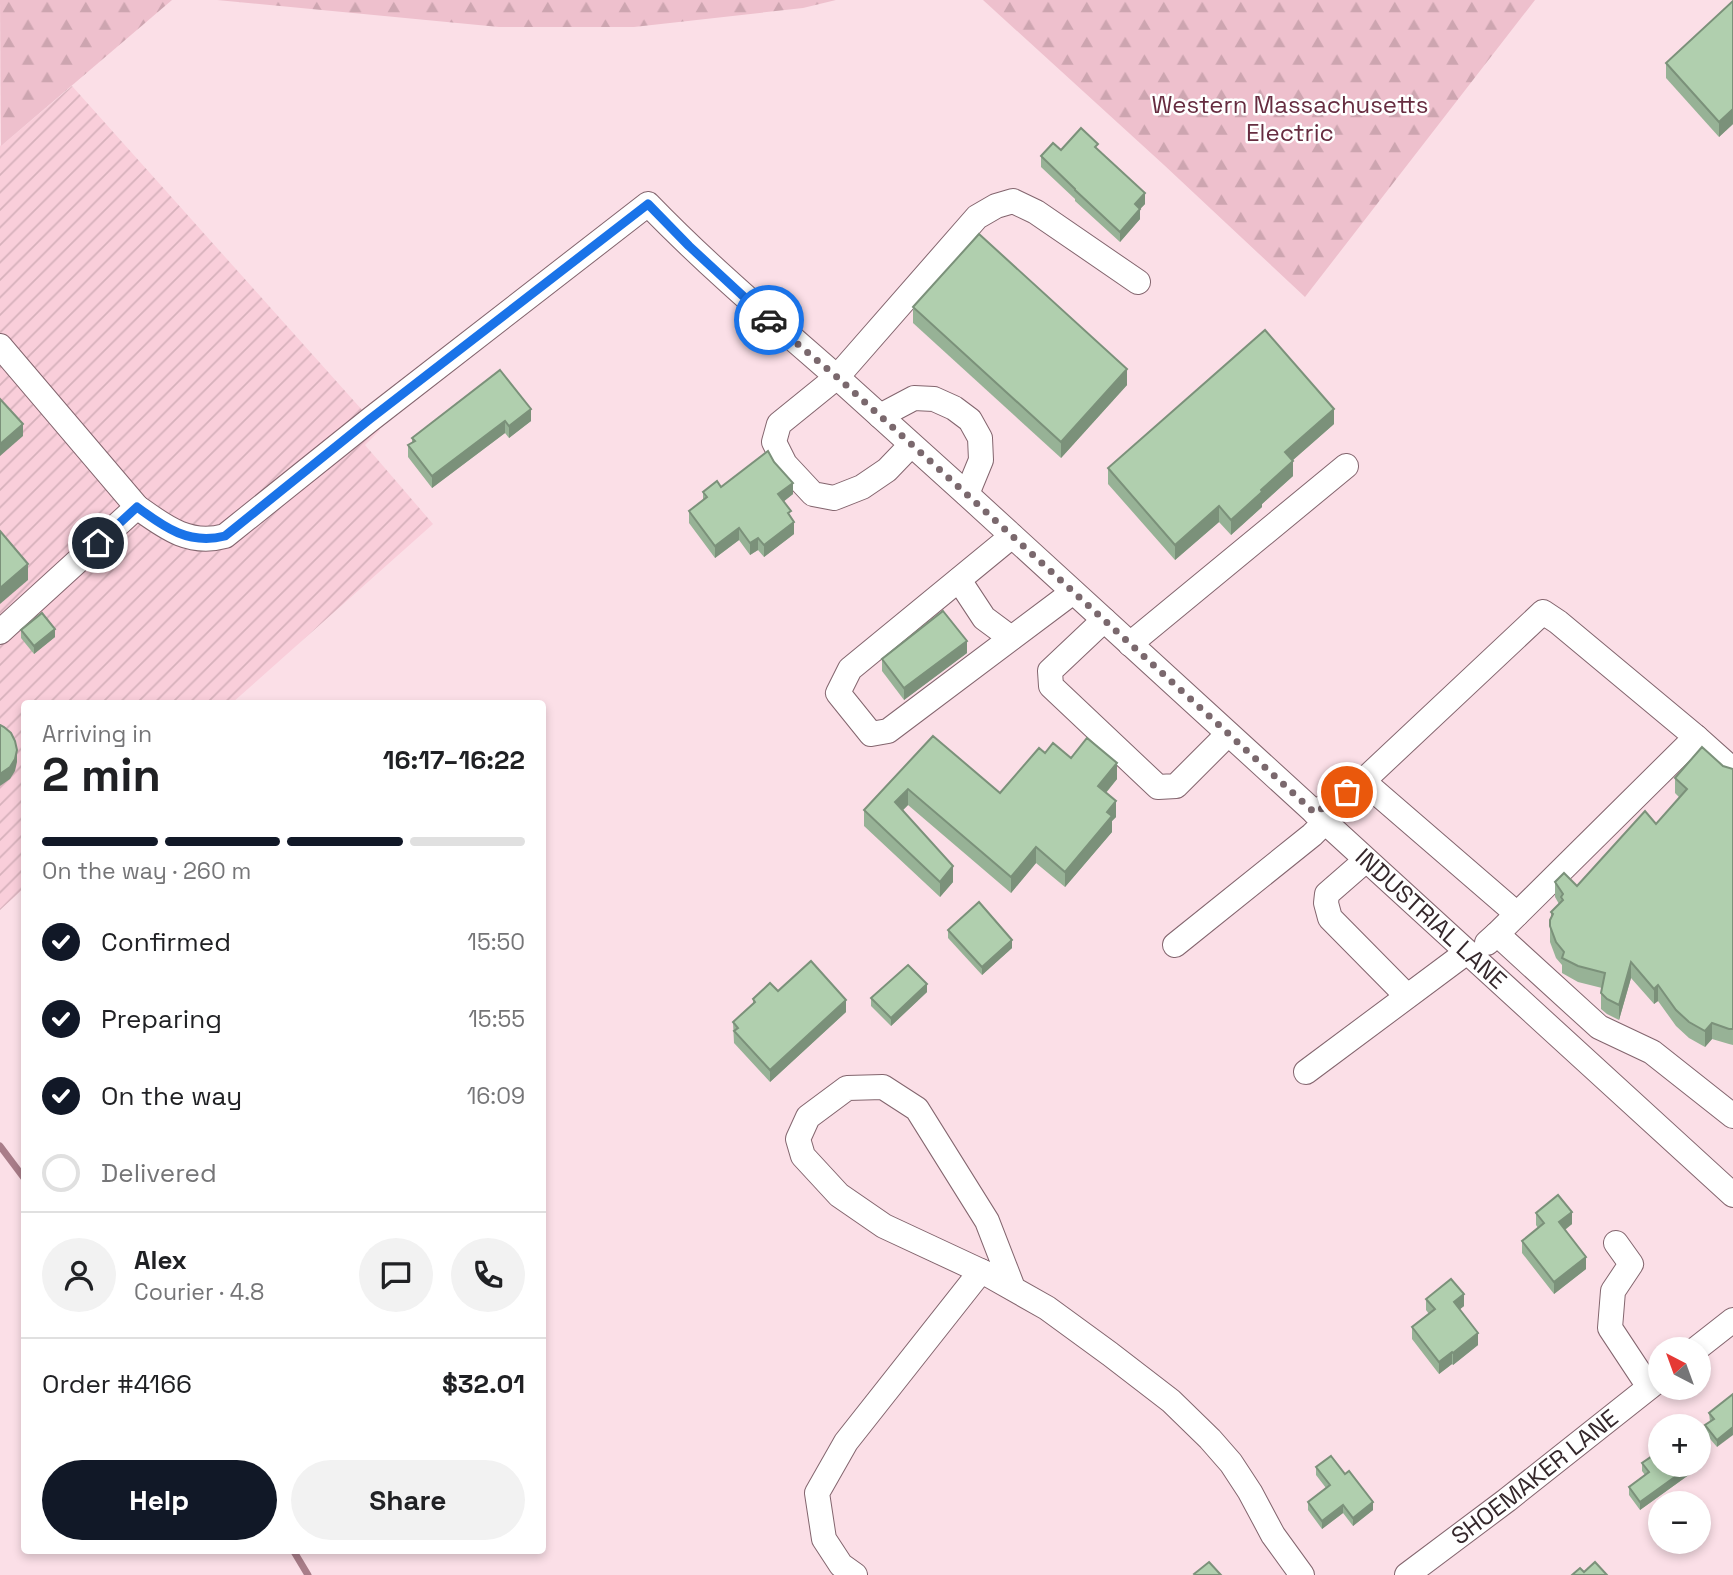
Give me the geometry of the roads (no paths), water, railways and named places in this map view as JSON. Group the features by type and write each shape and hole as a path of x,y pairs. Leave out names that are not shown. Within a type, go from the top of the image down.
{"street":[{"path":"911,445 887,470 862,487 834,498 813,494 785,464 774,442 779,425 837,377 977,217 996,206 1013,201 1036,212 1138,282"},
{"name":"INDUSTRIAL LANE","path":"137,507 175,532 196,539 211,540 225,536 370,419 648,204 750,302 967,494 1733,1195"},
{"path":"0,346 137,507 0,632"},
{"path":"880,416 914,398 934,399 954,408 970,420 981,438 981,460 967,494"},
{"path":"1130,644 1346,466"},
{"path":"1012,536 850,669 838,693 871,734 888,731 1073,592"},
{"path":"959,580 984,618 1011,638"},
{"path":"1175,945 1363,781 1543,612 1733,770"},
{"path":"1104,620 1050,671 1052,686 1158,787 1176,786 1228,734"},
{"path":"1306,1072 1407,996 1497,934 1696,737"},
{"path":"1363,781 1517,914"},
{"path":"1366,860 1327,894 1326,903 1330,918 1407,996"},
{"path":"1497,934 1599,1027 1652,1052 1733,1116"},
{"path":"1013,1288 988,1221 917,1109 883,1087 847,1088 807,1117 798,1139 803,1156 839,1195 884,1226 981,1271 1047,1308 1171,1401 1199,1427 1238,1473 1273,1535 1302,1575"},
{"path":"1616,1244 1632,1264 1613,1291 1610,1328 1648,1374"},
{"path":"855,1575 841,1565 824,1539 817,1493 846,1442 981,1271"},
{"path":"1711,1337 1733,1320"},
{"name":"SHOEMAKER LANE","path":"1407,1575 1507,1500 1648,1388"}],"waterway":[{"path":"0,1146 21,1174"},
{"path":"295,1554 308,1575"}],"park label":[{"name":"Western Massachusetts Electric","path":"1290,119"}]}
